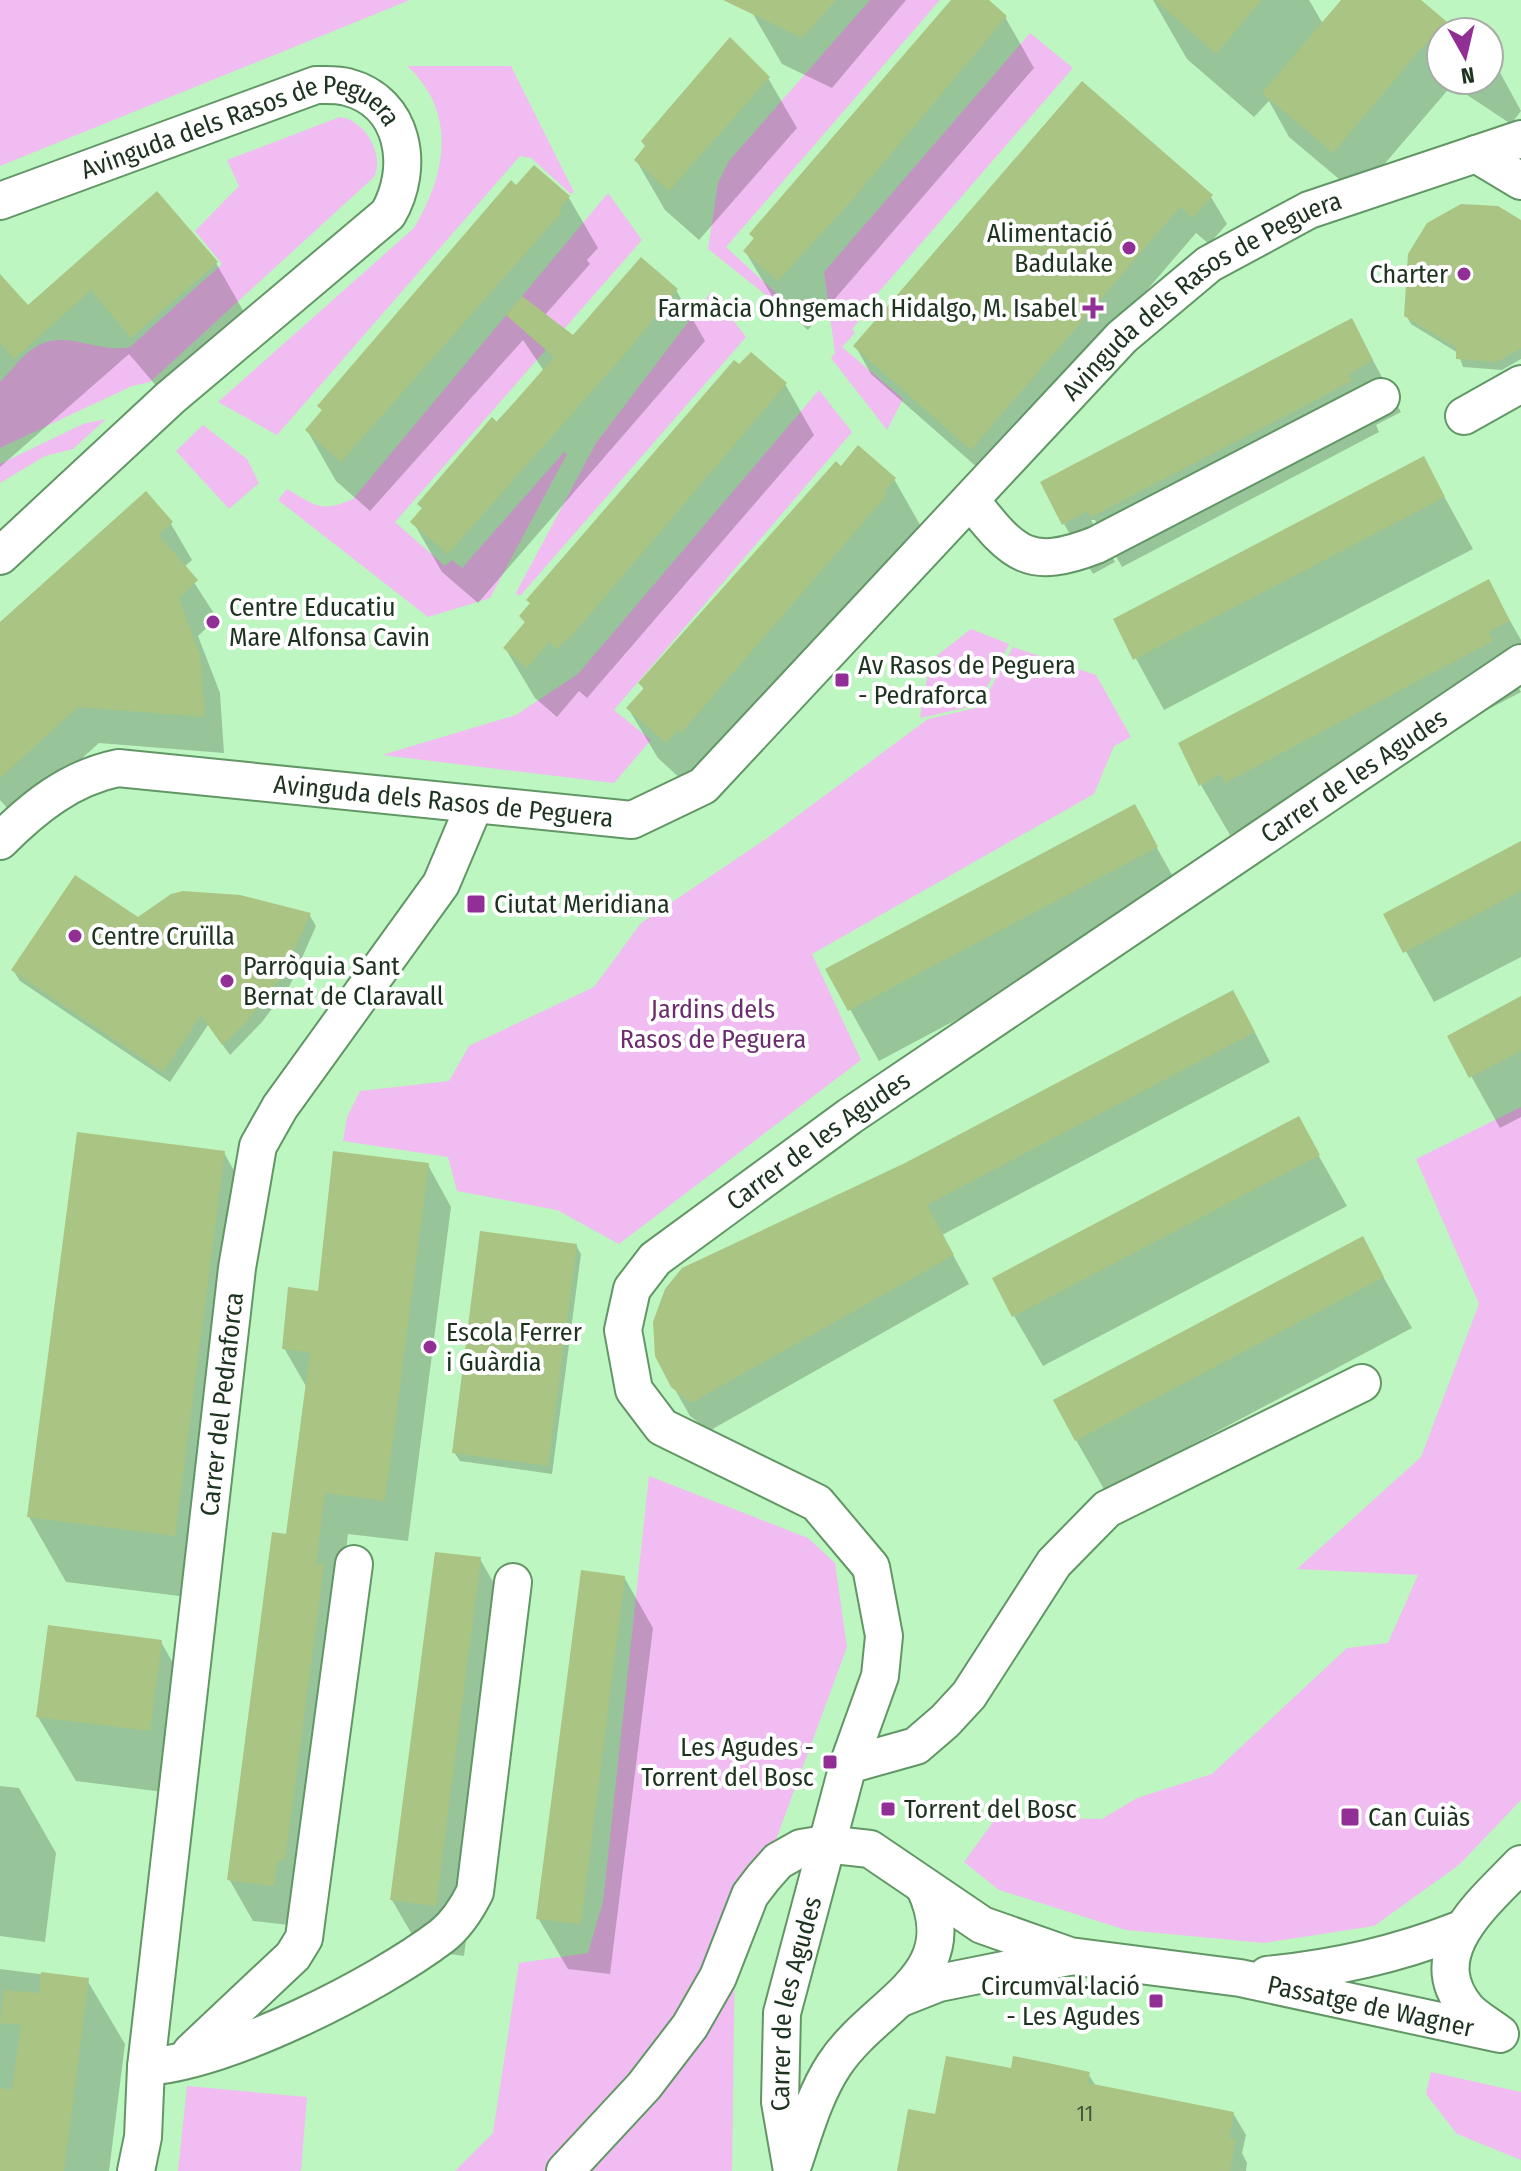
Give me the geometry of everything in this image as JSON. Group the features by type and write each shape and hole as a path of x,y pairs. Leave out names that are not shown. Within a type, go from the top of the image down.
{"street":[{"name":"Avinguda dels Rasos de Peguera","path":"0,201 316,85 347,87 371,97 387,112 397,130 403,152 400,194 388,214 170,398 0,556"},
{"name":"Avinguda dels Rasos de Peguera","path":"0,841 35,806 93,773 118,768 632,820 703,786 972,502 1122,337 1209,264 1309,210 1521,139"},
{"path":"1476,154 1521,181"},
{"path":"1464,416 1521,384"},
{"path":"972,502 1001,540 1015,549 1043,559 1061,558 1096,545 1381,397"},
{"name":"Carrer de les Agudes","path":"792,2169 780,2102 782,2013 825,1844 848,1765 880,1676 884,1636 871,1567 817,1503 662,1427 634,1390 623,1330 632,1289 655,1259 850,1116 1521,663"},
{"name":"Carrer del Pedraforca","path":"136,2171 162,2066 237,1268 258,1146 280,1107 441,884 474,806"},
{"path":"848,1765 916,1746 945,1721 969,1695 1054,1563 1107,1509 1362,1383"},
{"path":"162,2066 293,1956 304,1938 354,1564"},
{"path":"162,2066 301,2018 381,1976 444,1934 466,1910 475,1892 513,1582"},
{"path":"565,2171 644,2086 690,2026 718,1977 750,1895 778,1861 801,1848 825,1844 870,1849 982,1925 1070,1956"},
{"path":"1511,2037 1468,2010 1452,1975 1453,1955 1459,1930 1521,1864"},
{"name":"Carrer de les Agudes","path":"792,2169 811,2110 833,2067 858,2033 900,1998 926,1967 937,1940 936,1910 924,1886"},
{"name":"Passatge de Wagner","path":"1240,1978 1337,1968 1407,1950 1459,1930"},
{"name":"Carrer de les Agudes","path":"900,1998 939,1983 1070,1956"},
{"name":"Passatge de Wagner","path":"1070,1956 1240,1978 1511,2037"}],"green space":[{"path":"0,0 410,0 0,166"},
{"path":"870,0 940,0 726,247 776,293 776,303 708,249 718,183 729,161"},
{"path":"1030,33 1073,68 859,315 861,319 852,329 855,333 842,347 903,399 887,430 831,358 835,353 824,272"},
{"path":"407,66 511,66 574,192 571,194 531,158 520,156 277,435 218,402 414,228 434,187 442,144 434,103"},
{"path":"340,117 357,125 370,140 377,159 374,177 150,382 132,386 0,448 0,382 22,358 48,341 130,347 222,264 195,231 239,186 227,160"},
{"path":"608,193 642,240 395,522 445,566 452,560 462,568 564,452 567,454 490,598 428,617 278,500 287,489 319,506 333,506 353,499"},
{"path":"711,292 746,337 520,596 516,593 596,443"},
{"path":"819,390 852,432 614,710 651,740 614,783 382,755 516,715 578,674"},
{"path":"106,419 73,449 45,456 0,483 0,464 83,424"},
{"path":"203,425 247,459 259,483 229,509 176,451"},
{"path":"971,629 1009,644 978,705 920,718 930,661"},
{"name":"Jardins dels Rasos de Peguera","path":"1013,647 1096,675 1131,737 1114,746 1094,794 812,954 861,1060 619,1244 557,1210 457,1191 448,1157 343,1141 347,1117 360,1091 449,1081 469,1046 594,987 641,923 766,839 928,719 980,707"},
{"path":"1521,1107 1521,1800 1459,1865 1374,1926 1264,1943 1126,1930 999,1890 964,1862 996,1818 1102,1819 1137,1798 1212,1774 1347,1648 1388,1643 1418,1575 1297,1569 1421,1457 1479,1304 1416,1159"},
{"path":"649,1476 808,1538 835,1563 847,1647 735,1951 732,2171 455,2171 493,2133 519,1963 588,1953 603,1902"},
{"path":"1431,2072 1521,2092 1521,2160 1457,2134 1426,2094"},
{"path":"187,2086 307,2097 301,2171 178,2171"}],"building":[{"path":"723,0 836,0 802,38"},
{"path":"951,0 989,0 1007,16 854,198 778,281 743,251 754,238 749,234"},
{"path":"1155,0 1262,0 1216,54"},
{"path":"1341,0 1421,0 1440,16 1425,16 1425,44 1333,153 1262,93"},
{"path":"730,37 770,77 669,191 634,160 645,146 641,141"},
{"path":"1082,81 1213,195 1193,218 1180,207 971,450 853,346"},
{"path":"534,165 570,196 559,210 562,212 341,462 305,430 322,410 317,406 511,180 516,185"},
{"path":"157,191 218,262 131,338 91,290 14,359 0,343 0,274 28,305"},
{"name":"Charter","path":"1461,204 1498,206 1521,220 1521,348 1497,362 1456,359 1456,347 1404,316 1408,254 1427,223"},
{"path":"641,257 678,289 624,355 448,554 410,522 422,508 417,504 492,417 497,422 554,357 506,315 522,296 573,335"},
{"path":"1352,318 1373,360 1349,374 1352,381 1091,517 1087,511 1062,525 1040,482"},
{"path":"751,352 787,383 575,632 557,649 549,642 527,668 503,648 525,622 519,616 530,603 526,600 734,360 739,364"},
{"path":"858,445 896,478 884,492 887,495 681,733 678,730 666,743 626,708 644,688 638,683 836,461 841,466"},
{"path":"1424,456 1445,497 1133,660 1113,619"},
{"path":"146,491 173,522 159,535 198,580 179,598 200,655 205,717 78,707 0,778 0,622"},
{"path":"1489,579 1510,621 1489,632 1493,641 1225,783 1220,774 1199,786 1178,743"},
{"path":"1135,804 1158,847 848,1011 825,969"},
{"path":"1521,841 1521,891 1403,953 1383,914"},
{"path":"75,875 138,917 171,894 183,891 240,895 311,913 284,973 244,1025 222,1045 201,1015 163,1072 11,970"},
{"path":"1233,990 1255,1032 927,1205 954,1255 691,1403 671,1387 655,1356 653,1322 665,1289 682,1268 905,1163"},
{"path":"1521,996 1521,1051 1469,1078 1447,1036"},
{"path":"1299,1116 1320,1155 1012,1317 992,1278"},
{"path":"77,1132 225,1151 175,1536 27,1517"},
{"path":"333,1151 429,1163 385,1501 325,1493 316,1564 324,1565 285,1860 278,1860 274,1886 227,1880 272,1532 286,1534 310,1352 282,1349 288,1287 318,1291"},
{"path":"480,1231 577,1244 548,1466 452,1453"},
{"path":"1363,1236 1384,1277 1075,1441 1053,1400"},
{"path":"435,1552 481,1557 436,1906 390,1900"},
{"path":"581,1570 625,1576 581,1924 536,1919"},
{"path":"48,1625 162,1640 150,1731 36,1717"},
{"path":"41,1972 89,1978 64,2171 0,2171 0,2088 12,2090 21,2025 0,2023 4,1990 39,1993"},
{"path":"946,2056 1011,2068 1013,2056 1090,2072 1088,2083 1234,2112 1229,2138 1236,2139 1230,2171 897,2171 908,2109 935,2114"}],"place":[{"name":"Alimentació Badulake","path":"1129,248"},
{"name":"Charter","path":"1464,274"},
{"name":"Farmàcia Ohngemach Hidalgo, M. Isabel","path":"1093,308"},
{"name":"Centre Educatiu Mare Alfonsa Cavin","path":"213,622"},
{"name":"Av Rasos de Peguera - Pedraforca","path":"842,680"},
{"name":"Ciutat Meridiana","path":"476,904"},
{"name":"Centre Cruïlla","path":"75,936"},
{"name":"Parròquia Sant Bernat de Claravall","path":"227,981"},
{"name":"Escola Ferrer i Guàrdia","path":"430,1347"},
{"name":"Les Agudes - Torrent del Bosc","path":"830,1762"},
{"name":"Torrent del Bosc","path":"888,1809"},
{"name":"Can Cuiàs","path":"1350,1817"},
{"name":"Circumval·lació - Les Agudes","path":"1156,2001"}]}
